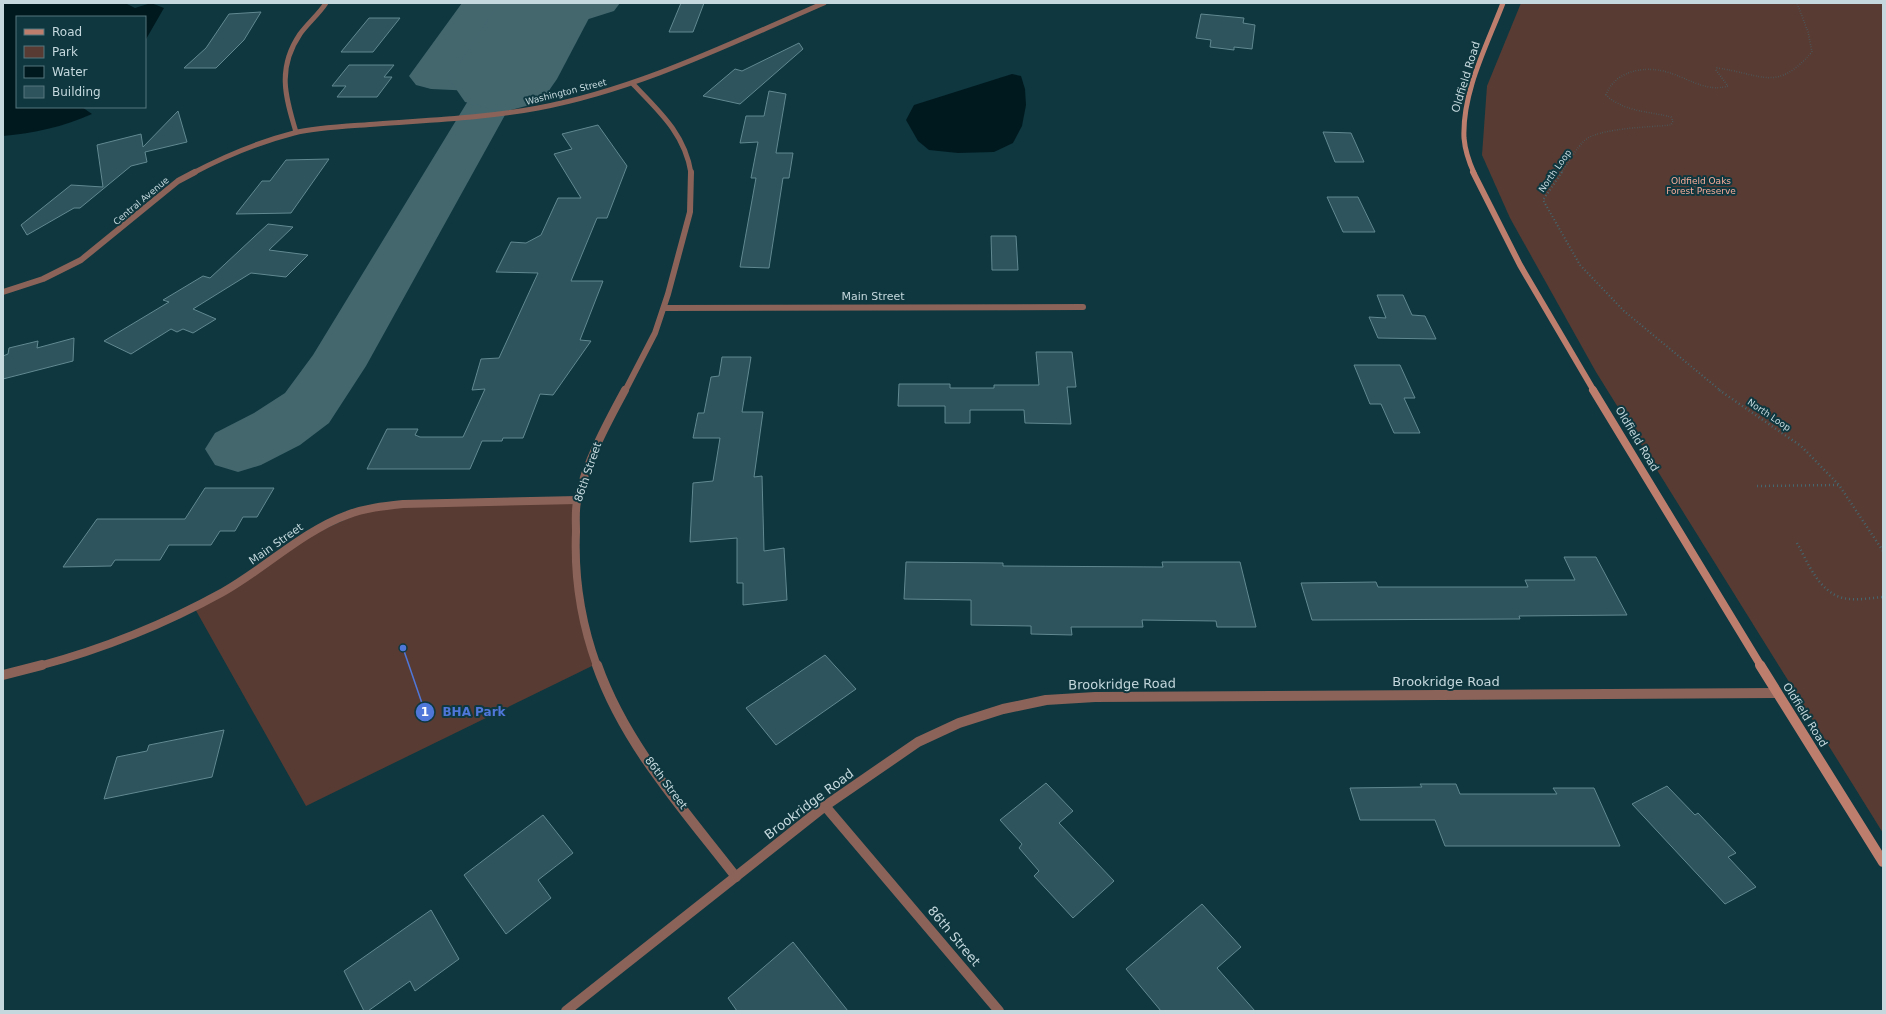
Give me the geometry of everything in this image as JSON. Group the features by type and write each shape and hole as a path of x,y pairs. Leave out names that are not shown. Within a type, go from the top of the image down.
{"street":[{"path":"296,132 285,93 284,69 294,44 326,3"},
{"name":"Washington Street","path":"296,132 354,125 506,114 539,108 632,84 824,3"},
{"name":"Oldfield Road","path":"1503,3 1471,91 1464,119 1464,141 1469,160 1482,191 1516,259 1579,367 1777,693 1883,862"},
{"name":"86th Street","path":"632,84 666,117 684,144 692,173 693,194 688,223 664,308 642,360 597,445 577,500 574,565 577,598 584,631 594,665 623,723 651,765 736,877"},
{"name":"Central Avenue","path":"3,292 44,279 82,260 161,195 204,166 260,142 296,132"},
{"name":"Main Street","path":"664,308 1083,308"},
{"name":"Main Street","path":"3,675 109,646 148,631 243,580 324,523 351,512 376,506 403,504 577,500"},
{"name":"Brookridge Road","path":"566,1011 825,806 918,742 959,723 1003,709 1046,700 1103,697 1777,693"},
{"name":"86th Street","path":"825,806 1000,1011"}],"path":[{"name":"North Loop","path":"1797,3 1808,32 1812,52 1801,65 1781,78 1766,77 1732,69 1717,68 1716,70 1728,86 1723,89 1713,89 1665,72 1653,70 1620,75 1608,89 1606,95 1611,100 1629,108 1660,113 1671,117 1673,121 1671,125 1614,131 1596,135 1585,140 1547,192 1543,200 1580,265 1624,311 1709,383 1801,446 1839,485 1883,551"},
{"path":"1757,486 1839,485"},
{"path":"1797,543 1822,584 1832,592 1842,598 1883,597"}],"green space":[{"name":"Oldfield Oaks Forest Preserve","path":"1521,3 1883,3 1883,833 1596,372 1510,218 1482,155 1487,86"},
{"path":"577,500 574,565 594,665 306,806 194,607 298,541 376,506"}],"water":[{"path":"3,3 125,3 135,8 151,3 164,8 146,39 146,16 16,16 16,108 83,108 92,114 48,129 3,136"},
{"path":"1012,74 1021,76 1025,89 1026,105 1022,126 1013,143 994,152 958,153 929,150 918,141 906,120 914,105"}],"building":[{"path":"681,3 704,3 693,32 669,32"},
{"path":"261,12 244,40 216,68 184,68 206,48 229,14"},
{"path":"1201,14 1244,18 1243,23 1255,25 1252,49 1234,47 1234,50 1210,47 1211,40 1196,38"},
{"path":"369,18 400,18 373,52 341,52"},
{"path":"799,43 803,49 740,104 703,96 735,69 742,71"},
{"path":"349,65 394,65 384,77 392,77 377,97 337,97 346,86 332,86"},
{"path":"769,91 786,94 776,153 793,153 789,178 783,178 769,268 740,267 756,178 751,178 758,142 740,143 746,116 764,116"},
{"path":"178,111 187,142 145,152 147,162 131,166 80,208 74,208 27,235 21,225 71,185 103,187 97,145 141,134 143,147"},
{"path":"598,125 627,166 607,218 597,218 571,281 603,281 580,340 591,341 553,395 540,394 523,438 503,438 502,441 482,441 470,469 367,469 387,429 418,429 415,435 420,437 463,437 485,389 472,390 481,359 499,358 538,273 496,272 511,242 526,243 541,235 558,198 581,198 554,154 572,149 562,134"},
{"path":"1323,132 1351,133 1364,162 1335,162"},
{"path":"329,159 291,213 236,214 262,181 270,181 286,160"},
{"path":"1327,197 1358,197 1375,232 1343,232"},
{"path":"268,224 293,227 269,250 308,255 286,277 251,273 193,309 216,319 193,333 183,329 177,332 171,329 131,354 104,341 169,302 163,300 203,276 210,278"},
{"path":"991,236 1016,236 1018,270 992,270"},
{"path":"1377,295 1403,295 1412,315 1425,316 1436,339 1378,338 1369,317 1386,318"},
{"path":"74,338 73,361 3,379 3,356 8,354 9,348 38,341 37,348"},
{"path":"1036,352 1072,352 1076,387 1067,387 1071,424 1025,423 1024,410 970,410 970,423 945,423 945,406 898,406 899,384 950,384 950,388 994,388 994,385 1039,385"},
{"path":"722,357 751,357 742,412 763,412 754,477 762,476 764,551 784,548 787,600 743,605 743,583 737,583 737,538 690,542 693,483 713,481 720,438 693,438 698,413 704,413 711,377 719,376"},
{"path":"1354,365 1400,365 1415,398 1404,398 1420,433 1394,433 1381,404 1370,404"},
{"path":"205,488 274,488 257,517 243,517 235,531 220,531 211,545 169,545 160,560 115,560 111,566 63,567 97,519 185,519"},
{"path":"1564,557 1596,557 1627,615 1519,616 1520,619 1312,620 1301,583 1376,582 1378,587 1528,587 1525,580 1575,580"},
{"path":"906,562 1003,563 1003,566 1163,567 1162,562 1240,562 1256,627 1217,627 1216,621 1142,620 1143,627 1071,627 1072,635 1031,634 1031,626 971,625 971,600 904,599"},
{"path":"825,655 856,689 776,745 746,708"},
{"path":"224,730 212,777 104,799 117,757 147,751 149,745"},
{"path":"1046,783 1073,811 1059,823 1114,881 1073,918 1034,876 1039,871 1019,848 1022,844 1000,820"},
{"path":"1420,784 1456,784 1460,794 1557,794 1553,788 1594,788 1620,846 1445,846 1435,820 1360,820 1350,788 1422,787"},
{"path":"1667,786 1695,815 1698,813 1736,853 1728,857 1756,887 1725,904 1632,804"},
{"path":"543,815 573,853 538,880 551,898 506,934 464,875"},
{"path":"1202,904 1241,947 1217,968 1255,1011 1161,1011 1126,969"},
{"path":"431,910 459,959 415,991 410,981 368,1011 364,1011 344,971"},
{"path":"793,942 848,1011 737,1011 728,998"}],"taxiway":[{"path":"238,449 277,429 307,408 336,366 503,79 431,76 482,3"},
{"path":"535,24 600,3"}],"runway":[{"path":"503,79 548,3"}],"place":[{"name":"BHA Park","path":"403,648"}]}
